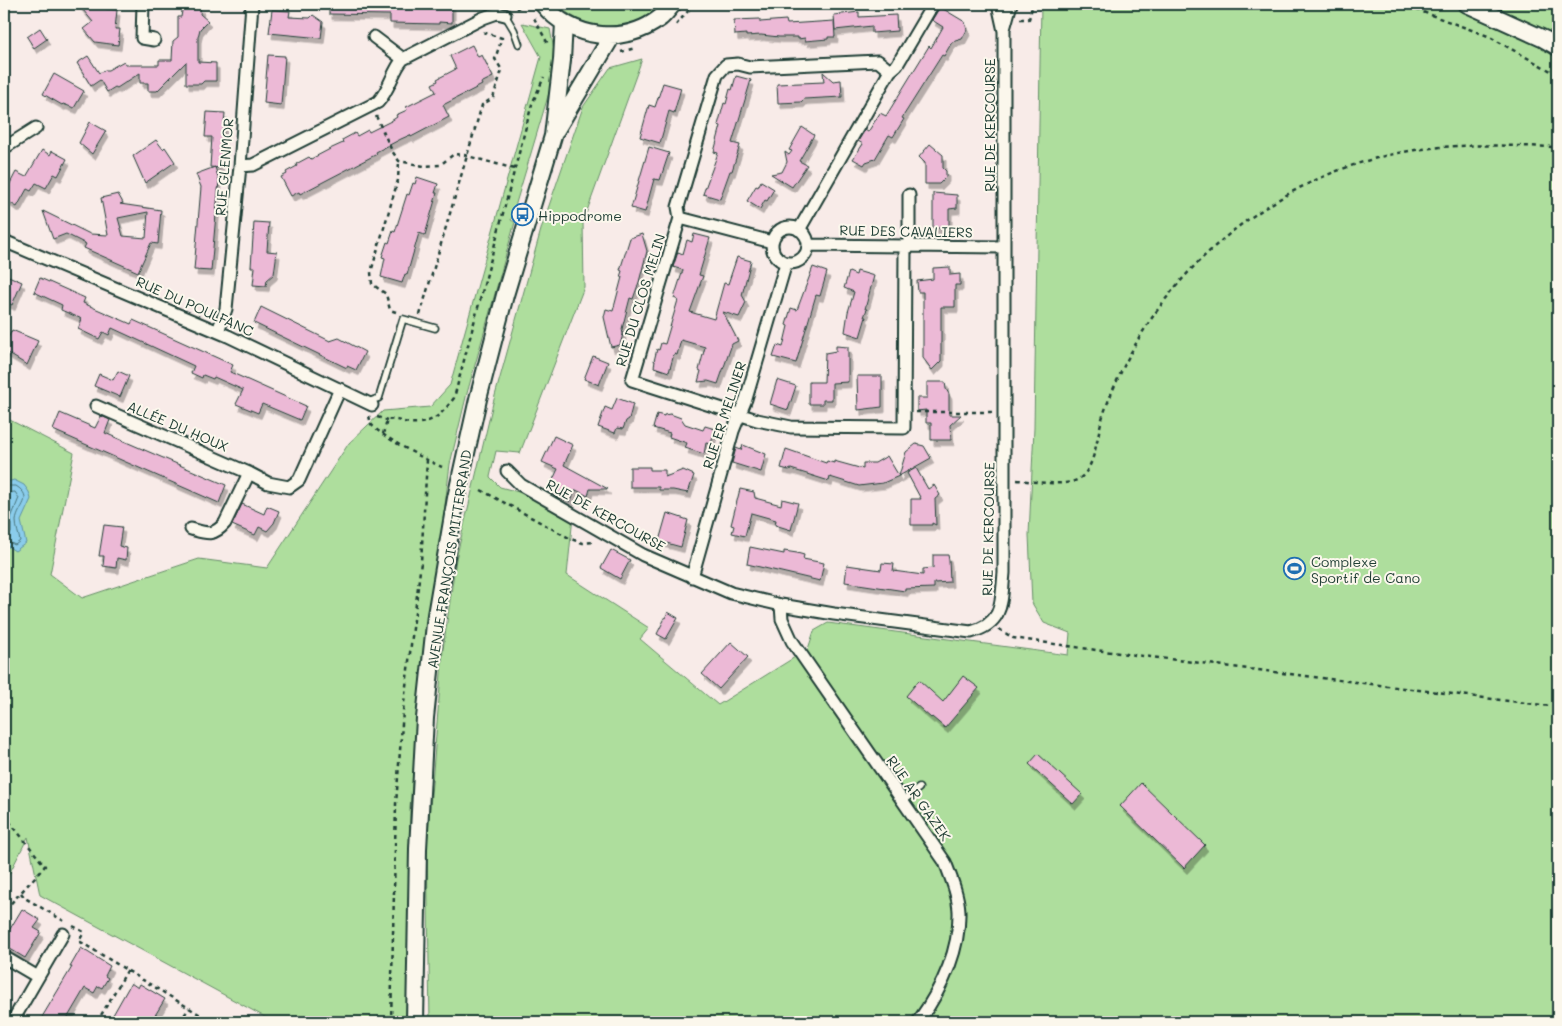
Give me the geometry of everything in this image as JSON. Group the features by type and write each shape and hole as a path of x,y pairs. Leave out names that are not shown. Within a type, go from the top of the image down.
{"main road":[{"path":"538,10 549,11 564,23 579,31 595,35 612,36 638,31 660,18 673,4"},
{"path":"1467,4 1544,39 1558,48"},
{"name":"AVENUE FRANÇOIS MITTERRAND","path":"415,1022 418,849 424,737 436,615 456,498 478,400 505,295 552,136 562,60 564,23"},
{"name":"AVENUE FRANÇOIS MITTERRAND","path":"552,136 612,36"}],"street":[{"path":"143,4 142,38 154,40"},
{"name":"RUE GLENMOR","path":"218,331 226,309 240,166 252,4"},
{"path":"799,230 890,70 897,65 933,4"},
{"name":"RUE DE KERCOURSE","path":"506,471 521,485 643,555 731,593 781,605 834,614 971,632 992,624 1001,604 1004,572 1005,479 1004,30 998,4"},
{"name":"RUE DE KERCOURSE","path":"1004,30 1011,4"},
{"path":"240,166 253,165 378,102 384,95 396,67 404,59 483,18 497,13 505,15"},
{"path":"374,36 404,59"},
{"name":"RUE DU CLOS MELIN","path":"890,70 878,61 750,67 738,64 726,65 717,75 678,207 680,218 632,380 757,420 791,426 904,428 909,195"},
{"path":"4,148 36,128"},
{"path":"680,218 772,242"},
{"path":"786,228 799,230 804,234 808,245 807,250 803,257 786,263 774,254 772,242 774,236 786,228"},
{"name":"RUE DU POULFANC","path":"4,241 218,331 369,404"},
{"name":"RUE DES CAVALIERS","path":"808,245 1004,247"},
{"name":"RUE ER MELINER","path":"692,577 739,414 746,399 786,263"},
{"name":"ALLÉE DU HOUX","path":"96,406 248,472 268,483 289,487 299,480 340,389"},
{"path":"190,529 208,534 219,530 225,523 248,472"},
{"name":"RUE AR GAZEK","path":"781,605 782,619 792,641 945,862 954,885 959,909 958,930 953,954 942,982 918,1022"},
{"path":"12,1022 63,934"},
{"path":"4,957 38,977"}],"lane":[{"path":"505,15 514,30 519,44"},
{"path":"369,404 379,398 403,319 435,328"},
{"path":"903,801 920,788"}],"path":[{"path":"1020,19 1029,19 1033,4"},
{"path":"1401,4 1488,36 1558,75"},
{"path":"538,10 549,52"},
{"path":"418,323 482,105 493,98 502,70 495,59 502,38 476,31"},
{"path":"383,434 387,420 394,418 410,423 424,422 441,415 454,398 532,104 546,75"},
{"path":"371,105 392,151 399,160 424,166 440,165 454,154 515,169"},
{"path":"1005,479 1070,483 1081,478 1090,466 1102,420 1116,381 1150,320 1177,284 1209,251 1270,204 1301,187 1341,170 1414,150 1458,147 1558,147"},
{"path":"399,160 398,180 371,272 372,284 386,294 390,310 400,313 403,319"},
{"path":"369,404 370,423 383,434 442,467"},
{"path":"904,412 1005,412"},
{"path":"391,1022 396,804 403,711 421,562 427,460"},
{"path":"481,490 571,539 583,543 596,542 606,534"},
{"path":"992,624 1013,638 1122,654 1558,707"},
{"path":"4,815 45,866 4,911"},
{"path":"21,893 26,898 84,932 79,941 212,1022"},
{"path":"97,1022 128,971"},
{"path":"180,1022 189,1008"}],"green space":[{"path":"558,4 663,4 650,15 637,21 613,26 589,23 577,19"},
{"path":"1041,4 1558,4 1558,1022 430,1022 427,844 443,650 456,559 493,403 542,226 583,107 610,68 642,59 583,222 584,287 520,453 496,451 490,477 500,487 574,507 567,575 649,628 640,639 718,705 808,649 814,631 828,623 1068,655 1070,633 1044,623 1032,603 1029,535 1034,428"},
{"path":"522,23 550,29 557,66 511,220 515,222 466,397 450,464 425,638 410,807 406,1022 274,1022 40,895 28,837 4,884 4,417 74,453 50,574 82,598 199,559 267,568 349,443 383,411 430,407 450,385 541,57"}],"water":[{"path":"4,480 7,482 14,480 24,485 31,499 21,521 26,543 15,551 4,544"}],"building":[{"path":"78,4 101,4 106,9 117,10 115,29 120,29 118,45 95,42 84,29 93,22"},
{"path":"329,4 452,4 452,23 390,23 390,15 329,14"},
{"path":"186,7 201,7 200,14 208,21 200,29 198,37 198,62 216,63 216,81 186,84 186,62 157,91 148,91 148,83 140,83 140,73 117,88 115,87 107,92 100,80 91,86 77,63 88,56 99,73 124,61 126,65 159,65 159,60 172,60 173,41 178,37 178,17 181,17 182,11"},
{"path":"940,7 965,22 967,30 962,39 952,42 944,56 942,55 902,118 904,119 893,137 889,135 875,159 866,162 864,165 853,159 863,144 858,141 865,130 868,132 880,113 886,116 929,46 931,48 943,27 932,20"},
{"path":"272,10 290,11 289,17 310,18 313,15 323,22 321,38 269,33"},
{"path":"859,12 859,17 896,15 897,31 872,33 872,26 835,30 834,15"},
{"path":"760,19 760,22 786,20 787,24 834,21 835,37 805,41 805,38 798,39 798,37 735,35 734,20"},
{"path":"40,28 47,39 34,48 27,37"},
{"path":"472,45 478,57 482,55 493,77 481,83 482,85 443,105 449,117 411,137 410,135 401,139 376,152 377,154 300,194 299,192 291,196 281,177 287,174 286,172 309,157 311,159 343,143 342,140 355,133 357,136 368,130 369,132 391,121 397,117 396,115 407,110 406,107 436,92 432,84 438,81 437,79 456,69 450,56"},
{"path":"268,55 285,56 281,105 264,103"},
{"path":"823,72 833,81 841,80 842,97 804,99 801,102 778,103 777,84 824,82"},
{"path":"54,74 84,91 74,108 62,105 43,94"},
{"path":"736,76 751,80 732,143 740,145 732,171 730,171 720,199 703,194 718,153 714,152 721,126 718,125 724,103 726,104"},
{"path":"663,83 681,88 674,113 669,111 660,143 640,137 649,105 655,107"},
{"path":"207,112 225,113 220,168 210,167 212,137 205,137"},
{"path":"90,122 106,131 92,154 79,143"},
{"path":"802,127 814,135 799,161 807,165 792,187 771,174 782,172 787,162 785,152 789,155 792,151 789,150"},
{"path":"156,140 163,149 165,147 175,162 145,183 133,156"},
{"path":"930,144 943,155 943,168 946,171 946,177 939,184 925,184 925,163 919,157"},
{"path":"649,147 669,153 660,180 654,179 645,212 631,208"},
{"path":"42,150 50,155 52,151 67,159 58,176 54,174 46,188 36,183 31,191 27,189 17,207 4,199 4,195 16,172 26,177"},
{"path":"215,167 219,180 211,271 194,270 201,187 196,174"},
{"path":"417,177 438,184 435,193 437,193 425,235 419,233 407,275 405,274 402,283 381,277 385,258 382,257 387,242 389,243 393,231 395,232 407,194 409,195"},
{"path":"761,181 774,189 760,209 747,201"},
{"path":"933,193 957,195 957,208 949,209 949,228 933,228"},
{"path":"118,194 123,203 120,204 161,210 158,244 151,243 138,272 84,248 86,244 66,234 53,239 43,211 90,234 108,235 101,198","holes":["148,212 146,238 123,236 118,218"]},
{"path":"254,222 269,223 267,251 277,252 274,274 267,280 266,286 253,285 255,267 251,267"},
{"path":"642,234 647,251 639,282 633,299 630,298 620,345 611,347 604,317 606,309 613,311 622,277 620,277 622,271 620,270 630,238"},
{"path":"694,234 710,238 699,275 703,276 690,312 714,319 724,283 728,284 737,257 751,261 742,295 746,302 739,317 723,312 738,341 732,344 718,384 708,381 698,382 705,347 681,340 677,355 674,354 669,372 654,367 657,349 659,350 661,343 665,344 678,300 674,298 683,270 673,267 678,252 683,254 687,240 692,242"},
{"path":"813,267 827,272 820,296 816,295 796,363 773,357 777,345 783,347 791,308 797,310"},
{"path":"950,267 950,275 960,274 960,285 955,285 955,307 941,307 941,361 932,370 923,358 923,292 918,292 917,281 933,279 933,268"},
{"path":"857,271 874,276 860,337 845,332 854,292 844,288 849,272 856,275"},
{"path":"4,274 22,282 12,305 4,301"},
{"path":"40,278 85,298 83,303 131,324 133,320 233,365 230,372 306,406 300,420 262,404 258,413 236,404 243,390 214,377 213,379 203,375 202,378 191,373 194,366 112,328 109,335 103,332 99,339 78,329 82,319 61,310 62,305 34,292"},
{"path":"261,307 330,341 339,338 365,352 356,370 347,366 347,368 254,323"},
{"path":"12,330 38,341 27,365 4,351 4,338 7,340"},
{"path":"836,346 848,347 848,382 832,383 832,400 823,400 823,404 809,404 809,382 824,382 825,353 836,351"},
{"path":"593,356 608,362 599,385 584,379"},
{"path":"118,371 129,376 120,397 94,386 99,374 113,380"},
{"path":"857,376 882,376 882,407 858,410"},
{"path":"777,380 796,386 788,410 770,404"},
{"path":"927,382 945,382 949,394 949,415 961,415 950,425 951,440 931,440 931,423 926,423 926,410 917,411 917,398 927,398"},
{"path":"617,398 633,404 629,419 626,421 623,429 617,428 615,433 598,427 605,407 612,410"},
{"path":"60,413 95,428 101,416 110,420 105,433 226,485 219,503 53,430"},
{"path":"657,414 664,416 670,414 681,418 685,424 703,430 705,426 715,429 711,444 706,443 704,454 685,448 687,443 669,437 670,433 653,428"},
{"path":"554,436 573,445 564,465 608,489 590,489 588,496 576,490 570,502 557,495 558,492 549,488 558,469 542,462"},
{"path":"916,444 924,446 931,458 899,476 906,452"},
{"path":"743,445 766,454 761,472 732,463 736,448 741,450"},
{"path":"786,449 826,463 827,461 834,463 834,461 863,469 863,463 875,463 887,456 899,476 883,483 859,486 830,477 829,481 791,469 781,468"},
{"path":"630,467 650,467 650,470 665,470 665,477 683,470 694,475 688,493 659,490 659,487 630,487"},
{"path":"916,468 928,489 934,485 940,495 935,499 936,525 932,523 932,525 911,525 911,499 921,499 907,473"},
{"path":"740,489 754,492 755,498 781,505 782,499 798,503 791,530 775,525 776,520 751,513 745,536 732,533 734,526 731,525"},
{"path":"242,504 264,514 267,506 279,511 274,523 267,531 259,527 255,535 232,525"},
{"path":"667,513 688,520 681,547 659,541"},
{"path":"104,525 122,527 119,546 127,548 126,560 117,558 116,568 103,566 104,556 99,556"},
{"path":"750,547 784,554 784,551 797,553 804,555 803,559 824,563 820,581 747,564"},
{"path":"611,550 630,560 620,579 601,568"},
{"path":"933,555 948,555 950,582 934,583 934,588 905,589 905,591 845,582 847,565 881,570 882,563 894,564 893,571 923,575 923,569 933,568"},
{"path":"668,612 678,618 666,639 657,634"},
{"path":"731,642 748,657 719,689 702,674"},
{"path":"963,676 979,688 945,728 906,696 919,680 943,702"},
{"path":"1038,754 1082,794 1073,804 1029,764"},
{"path":"1141,783 1205,845 1184,868 1120,806"},
{"path":"22,909 40,920 34,928 41,932 25,958 7,947 10,942 4,938 4,925 10,929"},
{"path":"81,948 110,966 105,976 108,978 102,988 98,986 94,993 85,988 65,1022 39,1022 72,967 70,967"},
{"path":"131,983 138,988 140,984 165,999 151,1022 109,1022"}],"place":[{"name":"Hippodrome","path":"522,215"},
{"name":"Complexe Sportif de Cano","path":"1295,569"}]}
